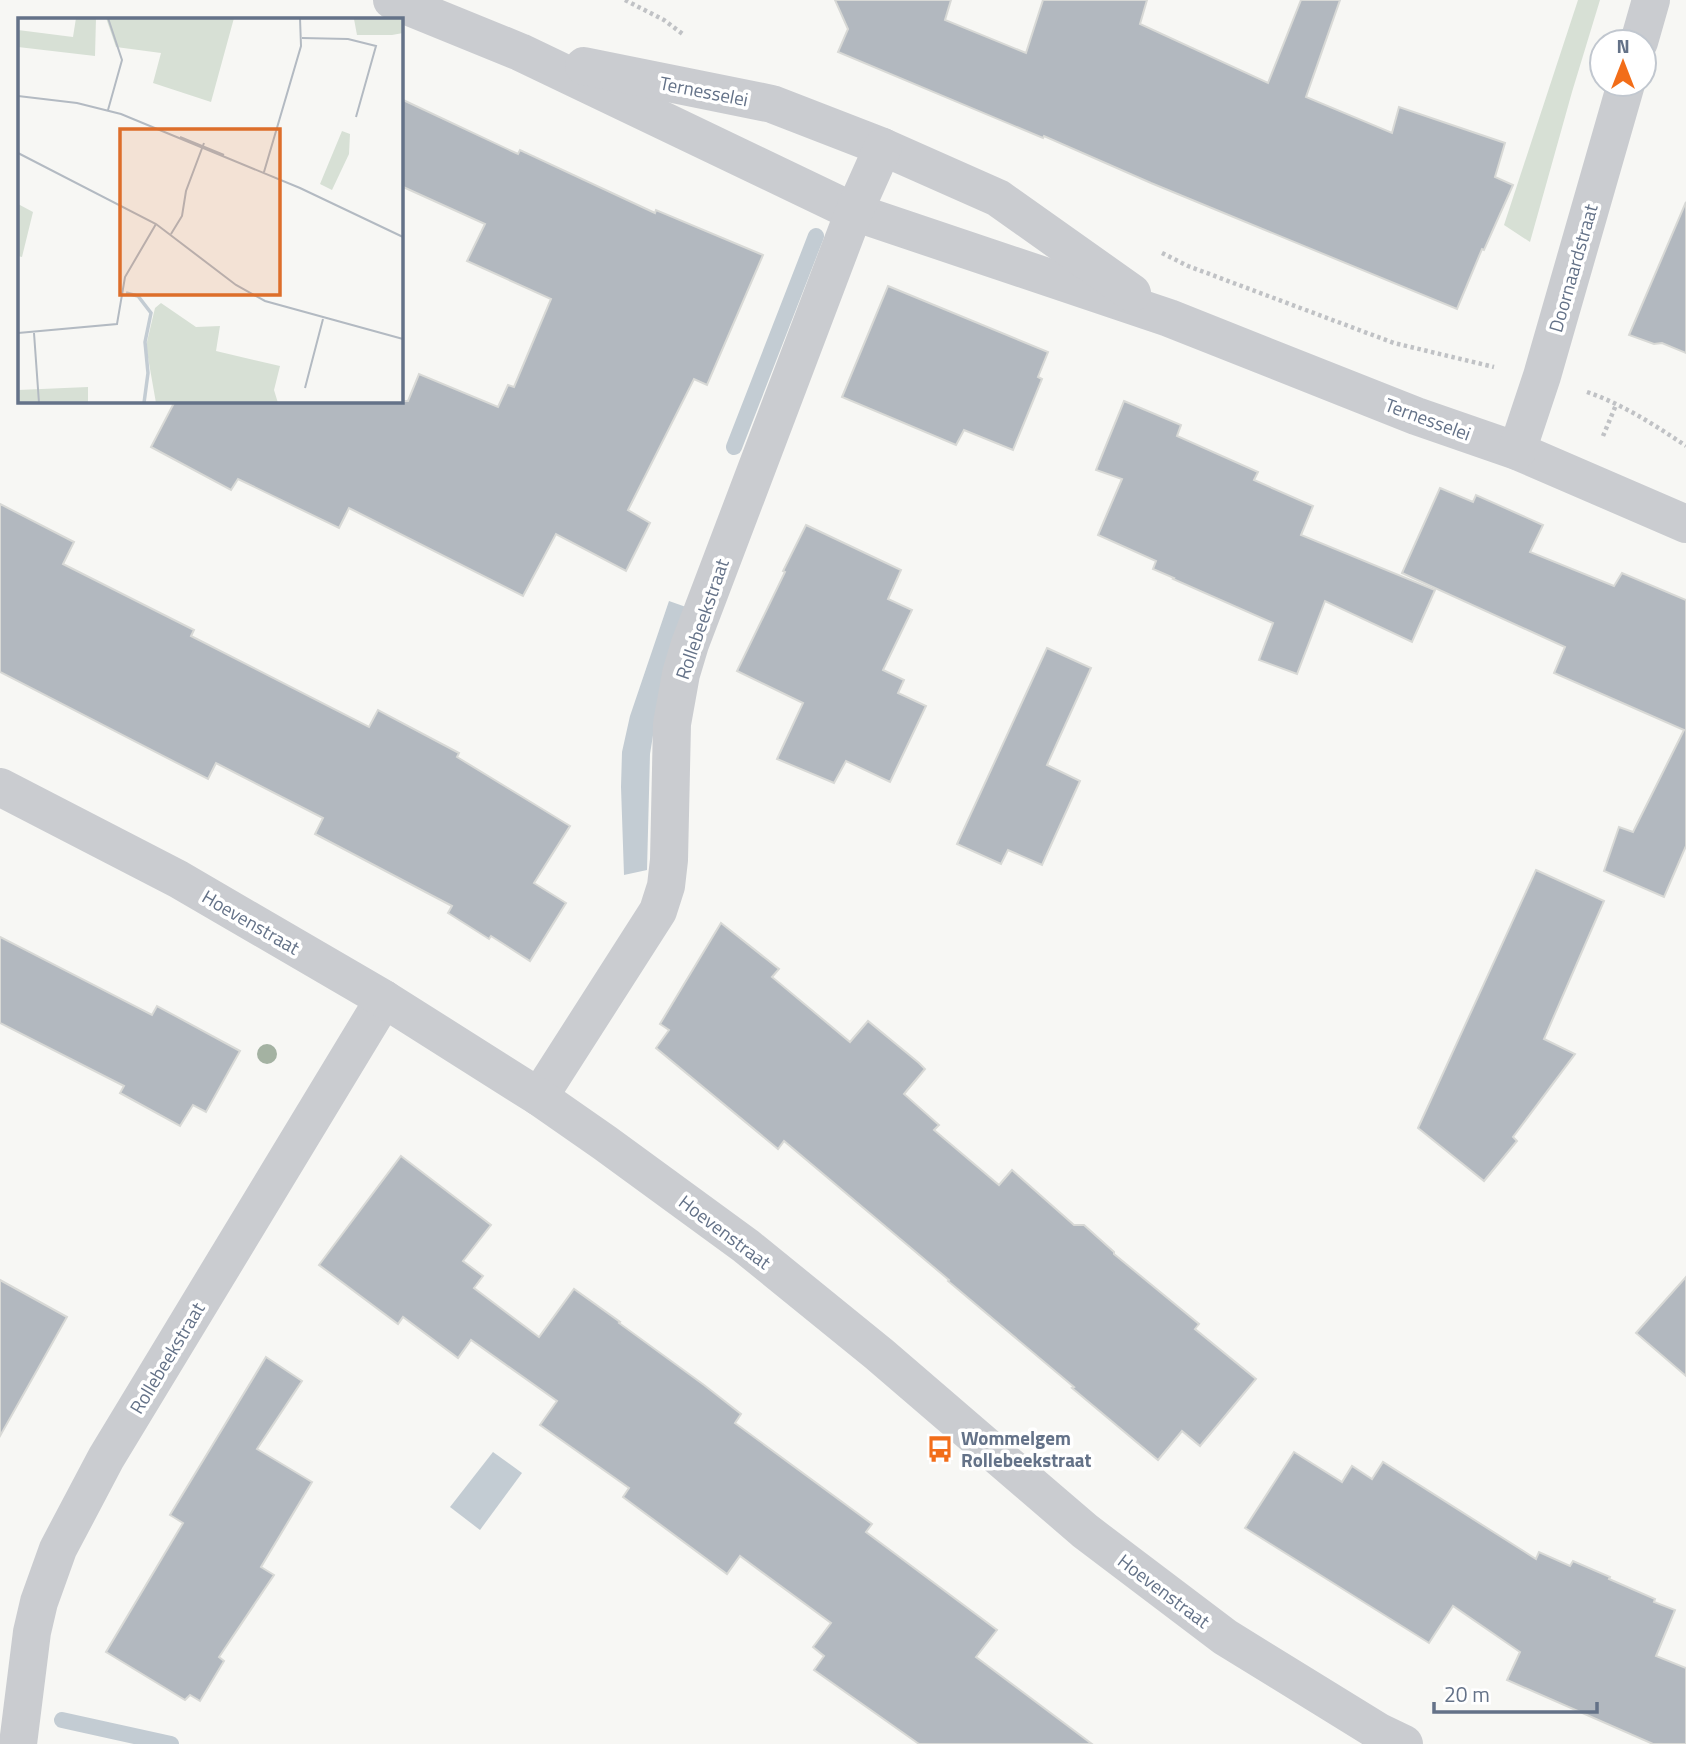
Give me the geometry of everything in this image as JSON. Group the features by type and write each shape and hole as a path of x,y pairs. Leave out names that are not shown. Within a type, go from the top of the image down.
{"street":[{"name":"Ternesselei","path":"392,0 520,52 854,212 1169,318 1416,416 1517,451 1686,524"},
{"path":"1643,28 1651,0"},
{"name":"Ternesselei","path":"520,52 772,104 883,147 998,198 1169,318"},
{"name":"Doornaardstraat","path":"1517,451 1542,376 1622,98"},
{"path":"854,212 883,147"},
{"name":"Rollebeekstraat","path":"539,1097 657,911 666,886 672,724 687,654 854,212"},
{"name":"Hoevenstraat","path":"0,787 178,878 384,999 539,1097 746,1246 879,1354 1085,1531 1225,1637 1378,1732 1404,1744"},
{"name":"Rollebeekstraat","path":"18,1744 32,1632 39,1602 58,1549 106,1458 384,999"}],"path":[{"path":"625,0 664,20 690,40"},
{"path":"1160,251 1188,266 1394,343 1542,376 1604,397 1655,425 1686,446"}],"shaded area":[{"path":"1578,0 1600,0 1591,28 1588,28 1588,39 1530,242 1504,225"},
{"path":"669,601 686,607 655,723 650,754 647,870 624,875 622,752 630,716"},
{"path":"493,1452 522,1473 480,1530 450,1507"}],"building":[{"path":"835,0 951,0 945,20 1026,53 1043,0 1147,0 1140,24 1268,83 1301,0 1340,0 1306,97 1392,133 1399,107 1505,143 1495,177 1513,185 1457,309 838,52 848,29"},
{"path":"402,99 518,154 520,150 655,213 656,210 763,255 707,385 694,379 628,510 650,523 626,571 556,534 523,596 349,508 339,528 238,479 231,490 151,447 174,402 402,402 408,401 419,374 498,407 508,385 514,387 551,299 467,261 485,224 402,186"},
{"path":"1686,202 1686,353 1662,343 1654,344 1629,335"},
{"path":"888,286 1048,352 1038,377 1042,379 1013,450 964,430 956,445 842,397"},
{"path":"1124,401 1181,425 1177,436 1258,472 1254,480 1313,506 1301,535 1435,590 1412,642 1325,601 1297,674 1259,660 1273,623 1153,569 1156,561 1098,535 1122,479 1096,470"},
{"path":"1440,488 1473,502 1476,495 1543,525 1530,552 1614,586 1622,573 1686,600 1686,846 1664,897 1604,871 1619,827 1633,832 1684,730 1554,673 1565,647 1402,573"},
{"path":"0,504 74,542 63,564 194,630 191,636 369,727 378,710 459,753 457,757 570,826 534,883 566,903 530,961 448,913 452,906 315,834 323,818 216,763 208,779 0,672"},
{"path":"806,525 901,570 888,599 912,610 883,670 904,680 898,693 926,706 890,782 846,761 834,783 777,759 803,703 737,671"},
{"path":"1047,648 1091,668 1047,765 1080,781 1042,865 1008,850 1001,864 957,844"},
{"path":"1536,870 1604,901 1544,1039 1575,1054 1513,1137 1517,1141 1484,1181 1418,1128"},
{"path":"721,923 779,969 772,977 850,1042 868,1021 919,1063 925,1069 904,1094 939,1125 934,1130 999,1185 1012,1170 1074,1225 1084,1225 1114,1254 1199,1324 1195,1329 1256,1379 1200,1446 1182,1431 1158,1460 784,1141 778,1149 656,1048 669,1030 660,1024"},
{"path":"0,937 152,1015 157,1006 240,1051 206,1112 193,1105 180,1126 120,1093 124,1086 0,1023"},
{"path":"401,1156 491,1225 463,1261 483,1276 474,1288 539,1337 574,1289 620,1322 741,1414 735,1423 872,1524 866,1532 997,1630 976,1657 1092,1744 919,1744 814,1670 824,1656 813,1647 831,1623 740,1556 727,1574 623,1497 629,1488 540,1425 557,1401 471,1340 458,1358 403,1317 398,1324 319,1265"},
{"path":"1686,1277 1686,1376 1636,1333"},
{"path":"0,1280 67,1317 0,1436"},
{"path":"266,1357 302,1381 257,1449 312,1482 261,1567 274,1575 219,1657 224,1661 200,1701 190,1695 185,1700 106,1652 183,1523 170,1515"},
{"path":"1294,1452 1342,1482 1352,1466 1372,1479 1383,1462 1536,1559 1539,1552 1570,1566 1573,1561 1675,1610 1656,1656 1686,1668 1686,1744 1653,1744 1507,1680 1520,1652 1453,1606 1429,1643 1245,1528"}],"waterway":[{"path":"734,447 816,236"},
{"path":"62,1720 171,1744"}],"place":[{"name":"Wommelgem Rollebeekstraat","path":"940,1449"}]}
